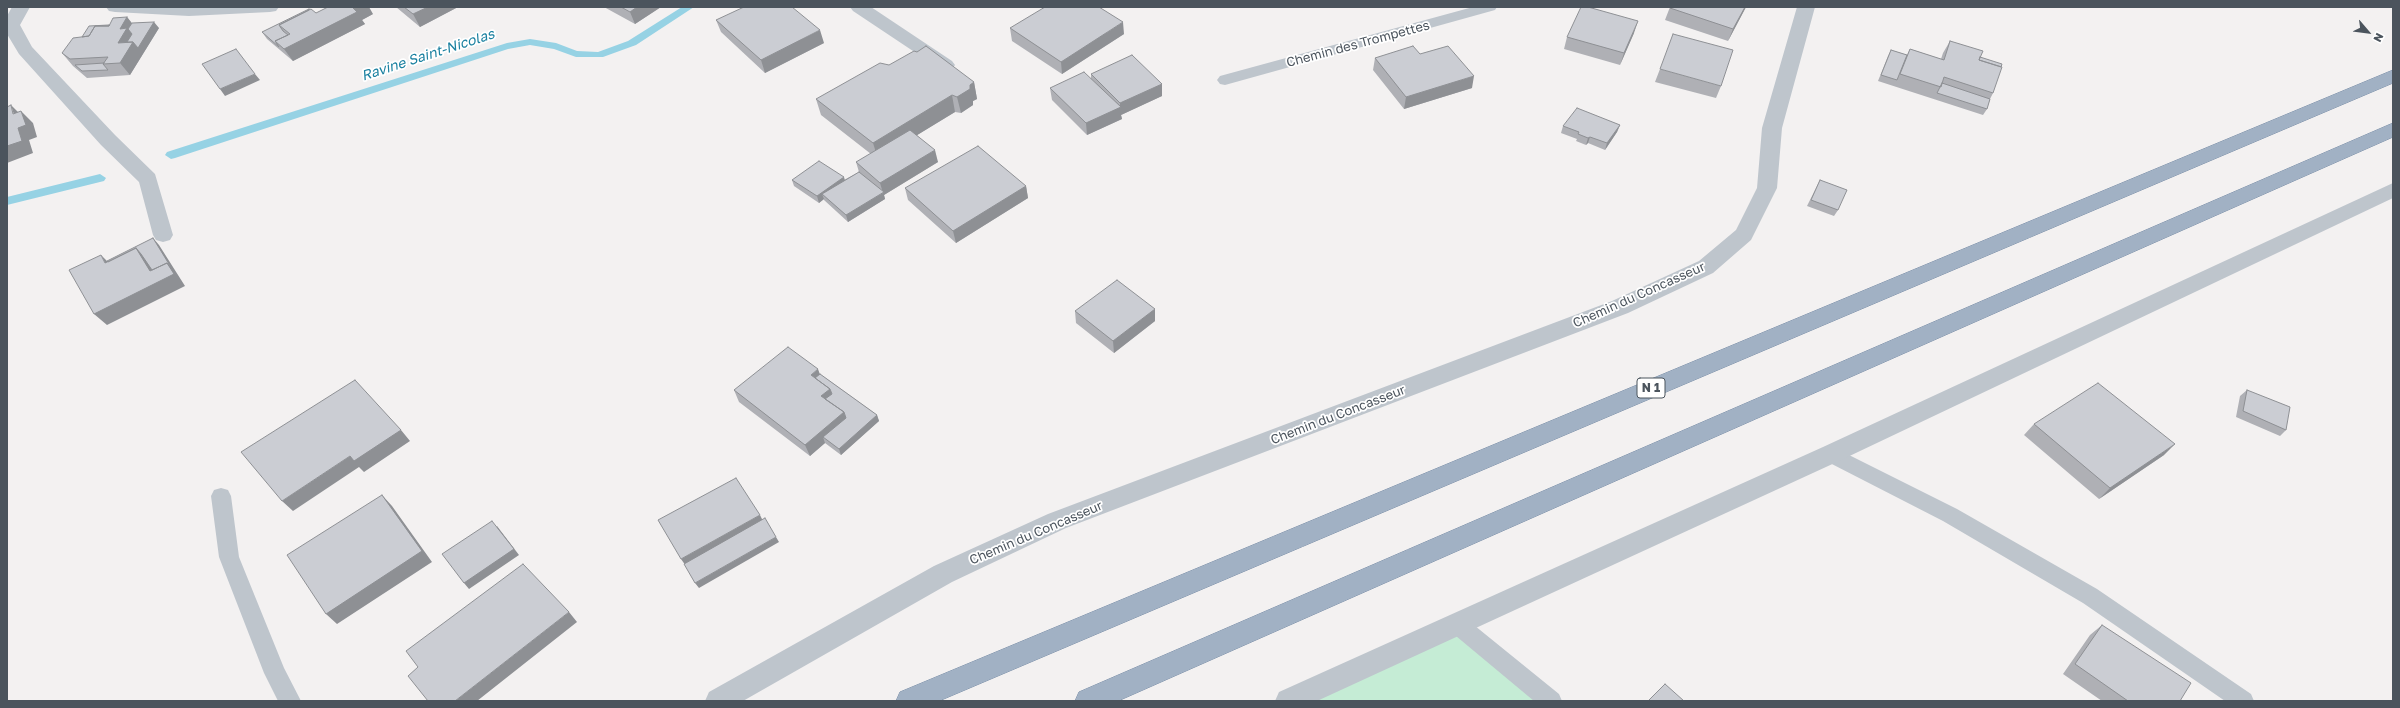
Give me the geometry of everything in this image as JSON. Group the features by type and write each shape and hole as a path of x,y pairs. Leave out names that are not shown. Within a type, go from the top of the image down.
{"highway":[{"name":"N 1","path":"908,701 2393,76"},
{"path":"1088,701 2393,129"}],"street":[{"path":"21,7 11,25 25,50 108,140 148,179 163,235"},
{"path":"115,7 189,11 270,7"},
{"path":"859,7 951,69"},
{"name":"Chemin du Concasseur","path":"718,701 942,574 1057,521 1613,309 1706,267 1744,235 1767,188 1772,128 1806,7"},
{"path":"1288,701 1831,454 2393,190"}],"lane":[{"name":"Chemin des Trompettes","path":"1225,80 1490,7"},
{"path":"1831,454 1950,515 2090,596 2243,701"},
{"path":"221,496 229,557 275,673 290,701"},
{"path":"1457,624 1551,701"}],"green space":[{"path":"1457,624 1551,701 1288,701"}],"building":[{"path":"328,7 356,7 353,8 357,12 284,49 275,41 290,34 279,25 311,9 316,13"},
{"path":"404,7 428,7 413,14"},
{"path":"621,7 637,7 630,12"},
{"path":"744,7 792,7 820,30 761,60 716,20"},
{"path":"1045,7 1099,7 1123,22 1061,62 1010,28"},
{"path":"1581,7 1588,7 1638,21 1624,53 1567,37"},
{"path":"1670,7 1745,7 1733,29"},
{"path":"309,9 279,25 288,35 275,41 279,47 262,32"},
{"path":"127,17 120,29 127,28 118,43 133,42 120,63 103,64 108,57 70,59 62,53 73,38 89,36 95,26 109,26 113,18"},
{"path":"154,22 138,48 133,42 127,42 132,34 128,29 132,23"},
{"path":"109,25 95,26 89,36 82,37 89,26"},
{"path":"1673,34 1733,50 1721,86 1660,69"},
{"path":"1950,41 1983,51 1979,60 2002,67 1993,93 1944,77 1941,87 1900,74 1910,49 1944,60"},
{"path":"926,46 974,82 970,85 970,89 957,97 952,95 873,143 816,99 880,63 889,65 914,51 917,52"},
{"path":"1413,46 1420,54 1448,46 1474,76 1406,97 1375,58"},
{"path":"236,49 255,74 220,89 202,64"},
{"path":"1891,50 1907,55 1897,80 1881,75"},
{"path":"1132,55 1162,84 1120,103 1091,74"},
{"path":"1980,57 2002,64 2001,67 1979,60"},
{"path":"104,63 103,64 108,70 82,71 75,65"},
{"path":"1084,72 1121,107 1086,123 1050,88"},
{"path":"1942,83 1990,99 1987,109 1937,93"},
{"path":"11,105 13,114 21,111 26,125 18,128 22,141 7,146 7,107"},
{"path":"1577,108 1620,125 1607,143 1590,137 1588,138 1578,134 1579,132 1563,126"},
{"path":"910,130 935,150 880,183 856,162"},
{"path":"978,146 1026,186 953,231 905,188"},
{"path":"819,161 844,177 817,196 792,180"},
{"path":"859,172 884,192 846,215 822,194"},
{"path":"1820,180 1847,190 1838,210 1811,200"},
{"path":"153,238 172,269 167,263 152,270 136,248 108,262 107,261"},
{"path":"136,248 150,271 167,263 174,274 94,314 69,270 101,255 105,263"},
{"path":"1117,280 1155,309 1113,341 1075,311"},
{"path":"788,347 818,369 811,375 830,389 821,396 844,412 805,445 734,390"},
{"path":"820,374 877,415 839,449 823,437 846,418 844,412 825,399 832,394 830,389 815,378"},
{"path":"355,380 401,430 354,461 350,456 282,501 241,452"},
{"path":"2098,383 2175,444 2110,488 2034,424"},
{"path":"2247,390 2290,407 2286,430 2243,411"},
{"path":"736,478 760,515 681,559 658,520"},
{"path":"382,495 422,551 326,614 287,555"},
{"path":"765,518 776,537 695,583 684,564"},
{"path":"492,521 514,549 464,583 442,554"},
{"path":"523,564 569,612 455,701 428,701 408,676 418,667 406,651"},
{"path":"2102,625 2191,683 2180,701 2128,701 2075,664"},
{"path":"1665,684 1684,701 1648,701"}],"waterway":[{"name":"Ravine Saint-Nicolas","path":"171,155 507,46 530,42 556,46 576,54 599,55 632,43 689,7"},
{"name":"Ravine Saint-Nicolas","path":"7,201 100,178"}]}
